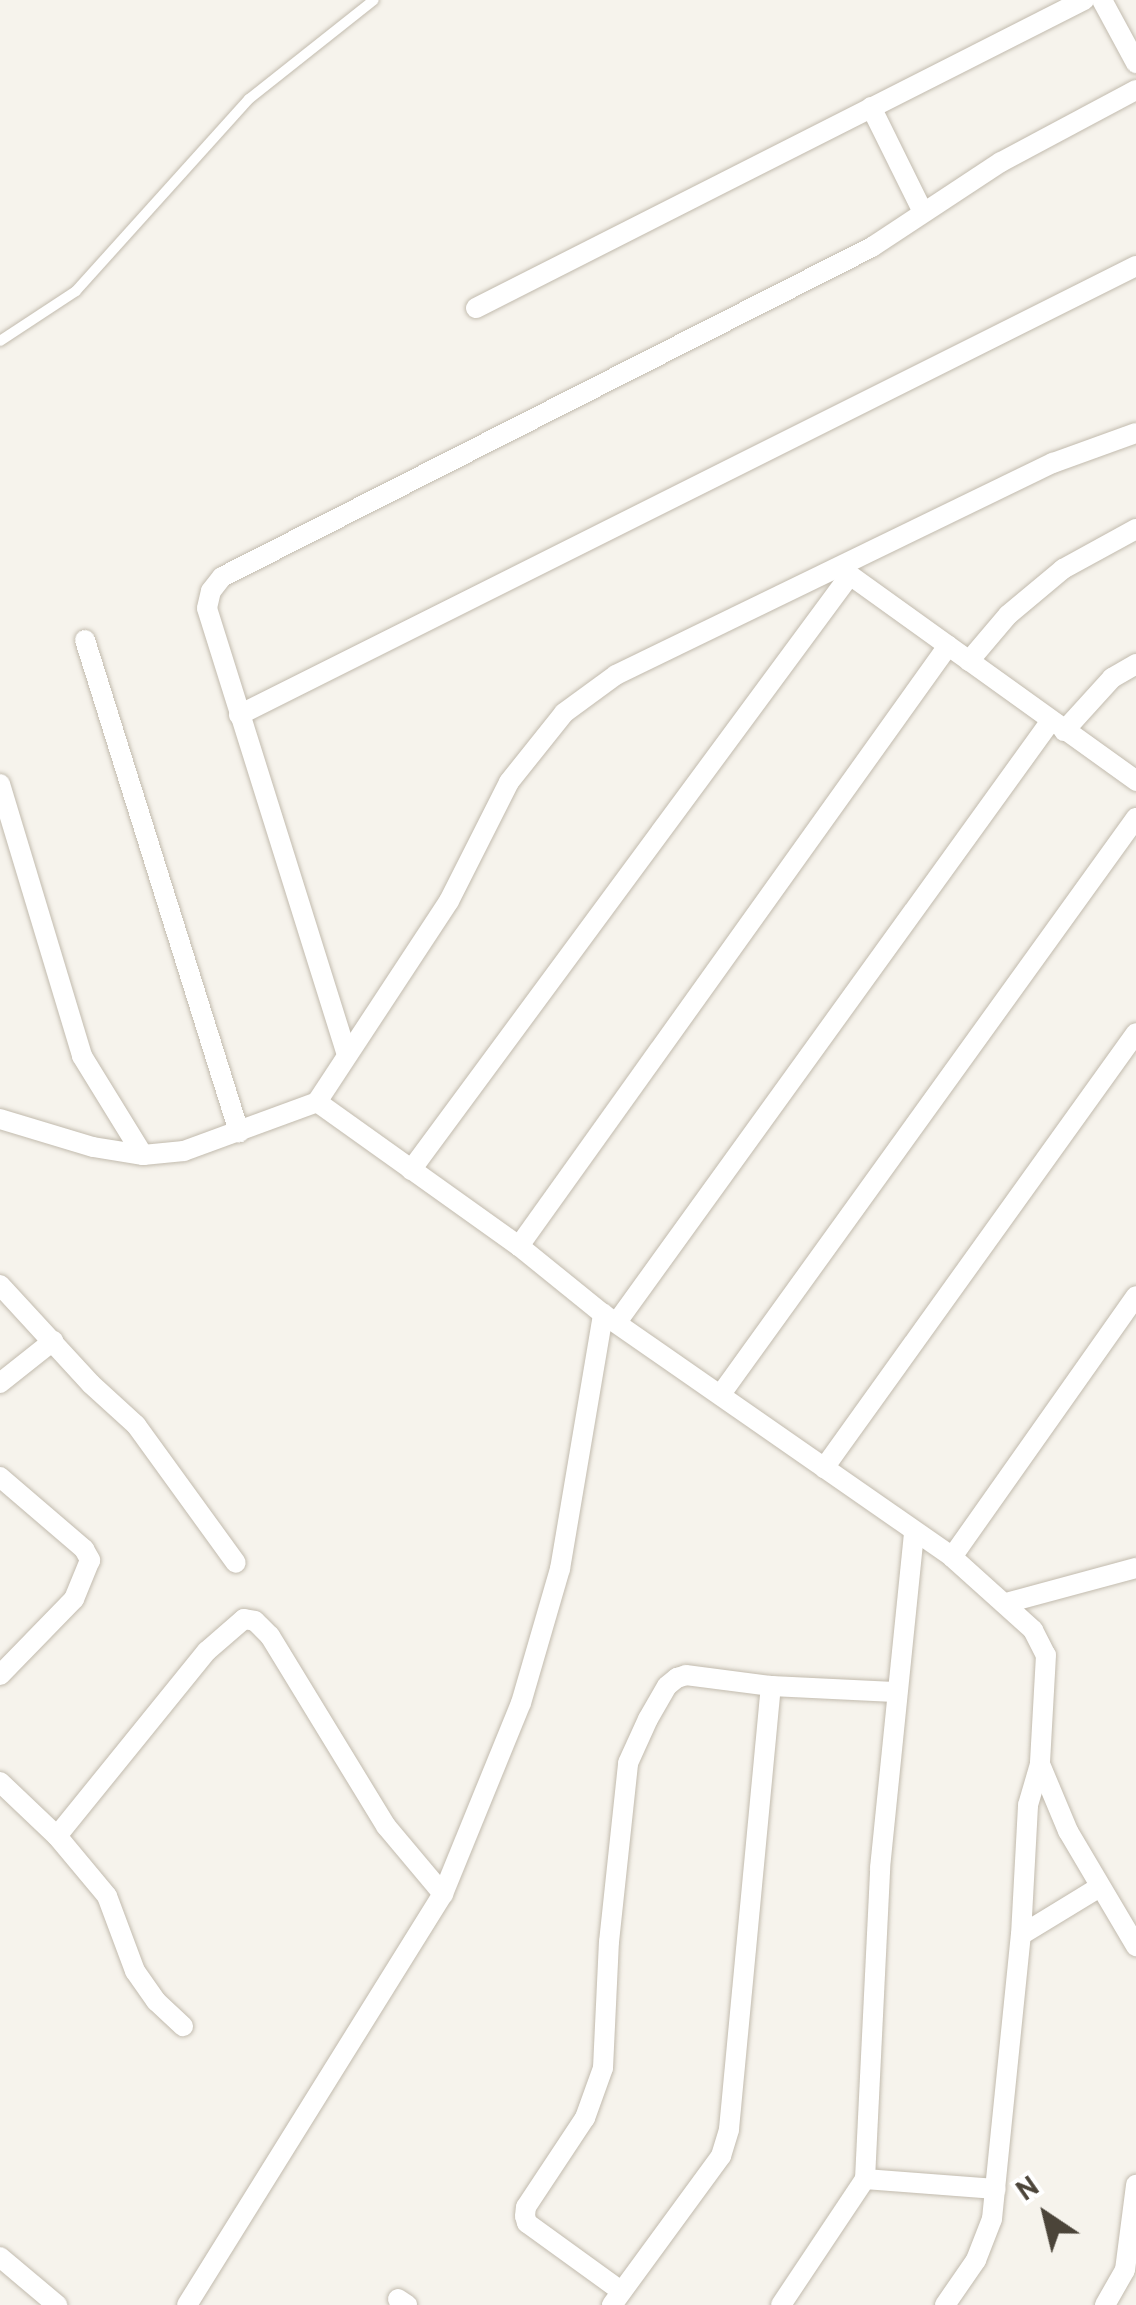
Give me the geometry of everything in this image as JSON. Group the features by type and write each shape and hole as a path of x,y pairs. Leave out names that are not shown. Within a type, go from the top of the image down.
{"street":[{"path":"476,308 1084,0"},
{"path":"1102,0 1136,62"},
{"path":"347,1055 207,608 211,590 222,576 872,246 1001,162 1136,90"},
{"path":"872,107 923,212"},
{"path":"239,714 1136,266"},
{"path":"0,1119 92,1147 143,1155 184,1151 317,1102 449,901 509,782 564,713 616,675 844,571 1053,462 1136,433"},
{"path":"969,660 1008,615 1063,569 1136,529"},
{"path":"844,571 1136,781"},
{"path":"412,1170 844,571"},
{"path":"85,640 240,1132"},
{"path":"519,1246 948,646"},
{"path":"187,2305 444,1894 521,1704 560,1569 610,1318 1057,726 1112,678 1136,664"},
{"path":"0,784 82,1056 143,1155"},
{"path":"721,1394 1136,818"},
{"path":"824,1468 1136,1033"},
{"path":"317,1102 519,1246 610,1318 952,1558 1006,1603 1032,1630 1046,1655 1040,1764 1028,1805 1021,1935 996,2189 987,2239 944,2305"},
{"path":"0,1285 148,1439 236,1563"},
{"path":"952,1558 1136,1296"},
{"path":"0,1383 53,1341"},
{"path":"0,1477 84,1550 90,1560 74,1600 0,1675"},
{"path":"780,2305 865,2179 880,1868 914,1533"},
{"path":"1006,1603 1136,1568"},
{"path":"58,1836 208,1651 244,1619 255,1621 270,1636 386,1826 444,1894"},
{"path":"770,1686 729,2128 721,2156 617,2298 528,2223 525,2216 526,2207 585,2118 603,2068 608,1942 628,1763 648,1719 666,1686 686,1675 770,1686 895,1692"},
{"path":"1040,1764 1068,1831 1098,1888 1136,1946"},
{"path":"0,1782 58,1836 107,1896 134,1971 156,2001 183,2026"},
{"path":"1021,1935 1098,1888"},
{"path":"865,2179 996,2189"},
{"path":"1105,2305 1124,2270 1136,2184"},
{"path":"0,2257 56,2305"}],"lane":[{"path":"0,341 76,291 249,99 374,0"}]}
